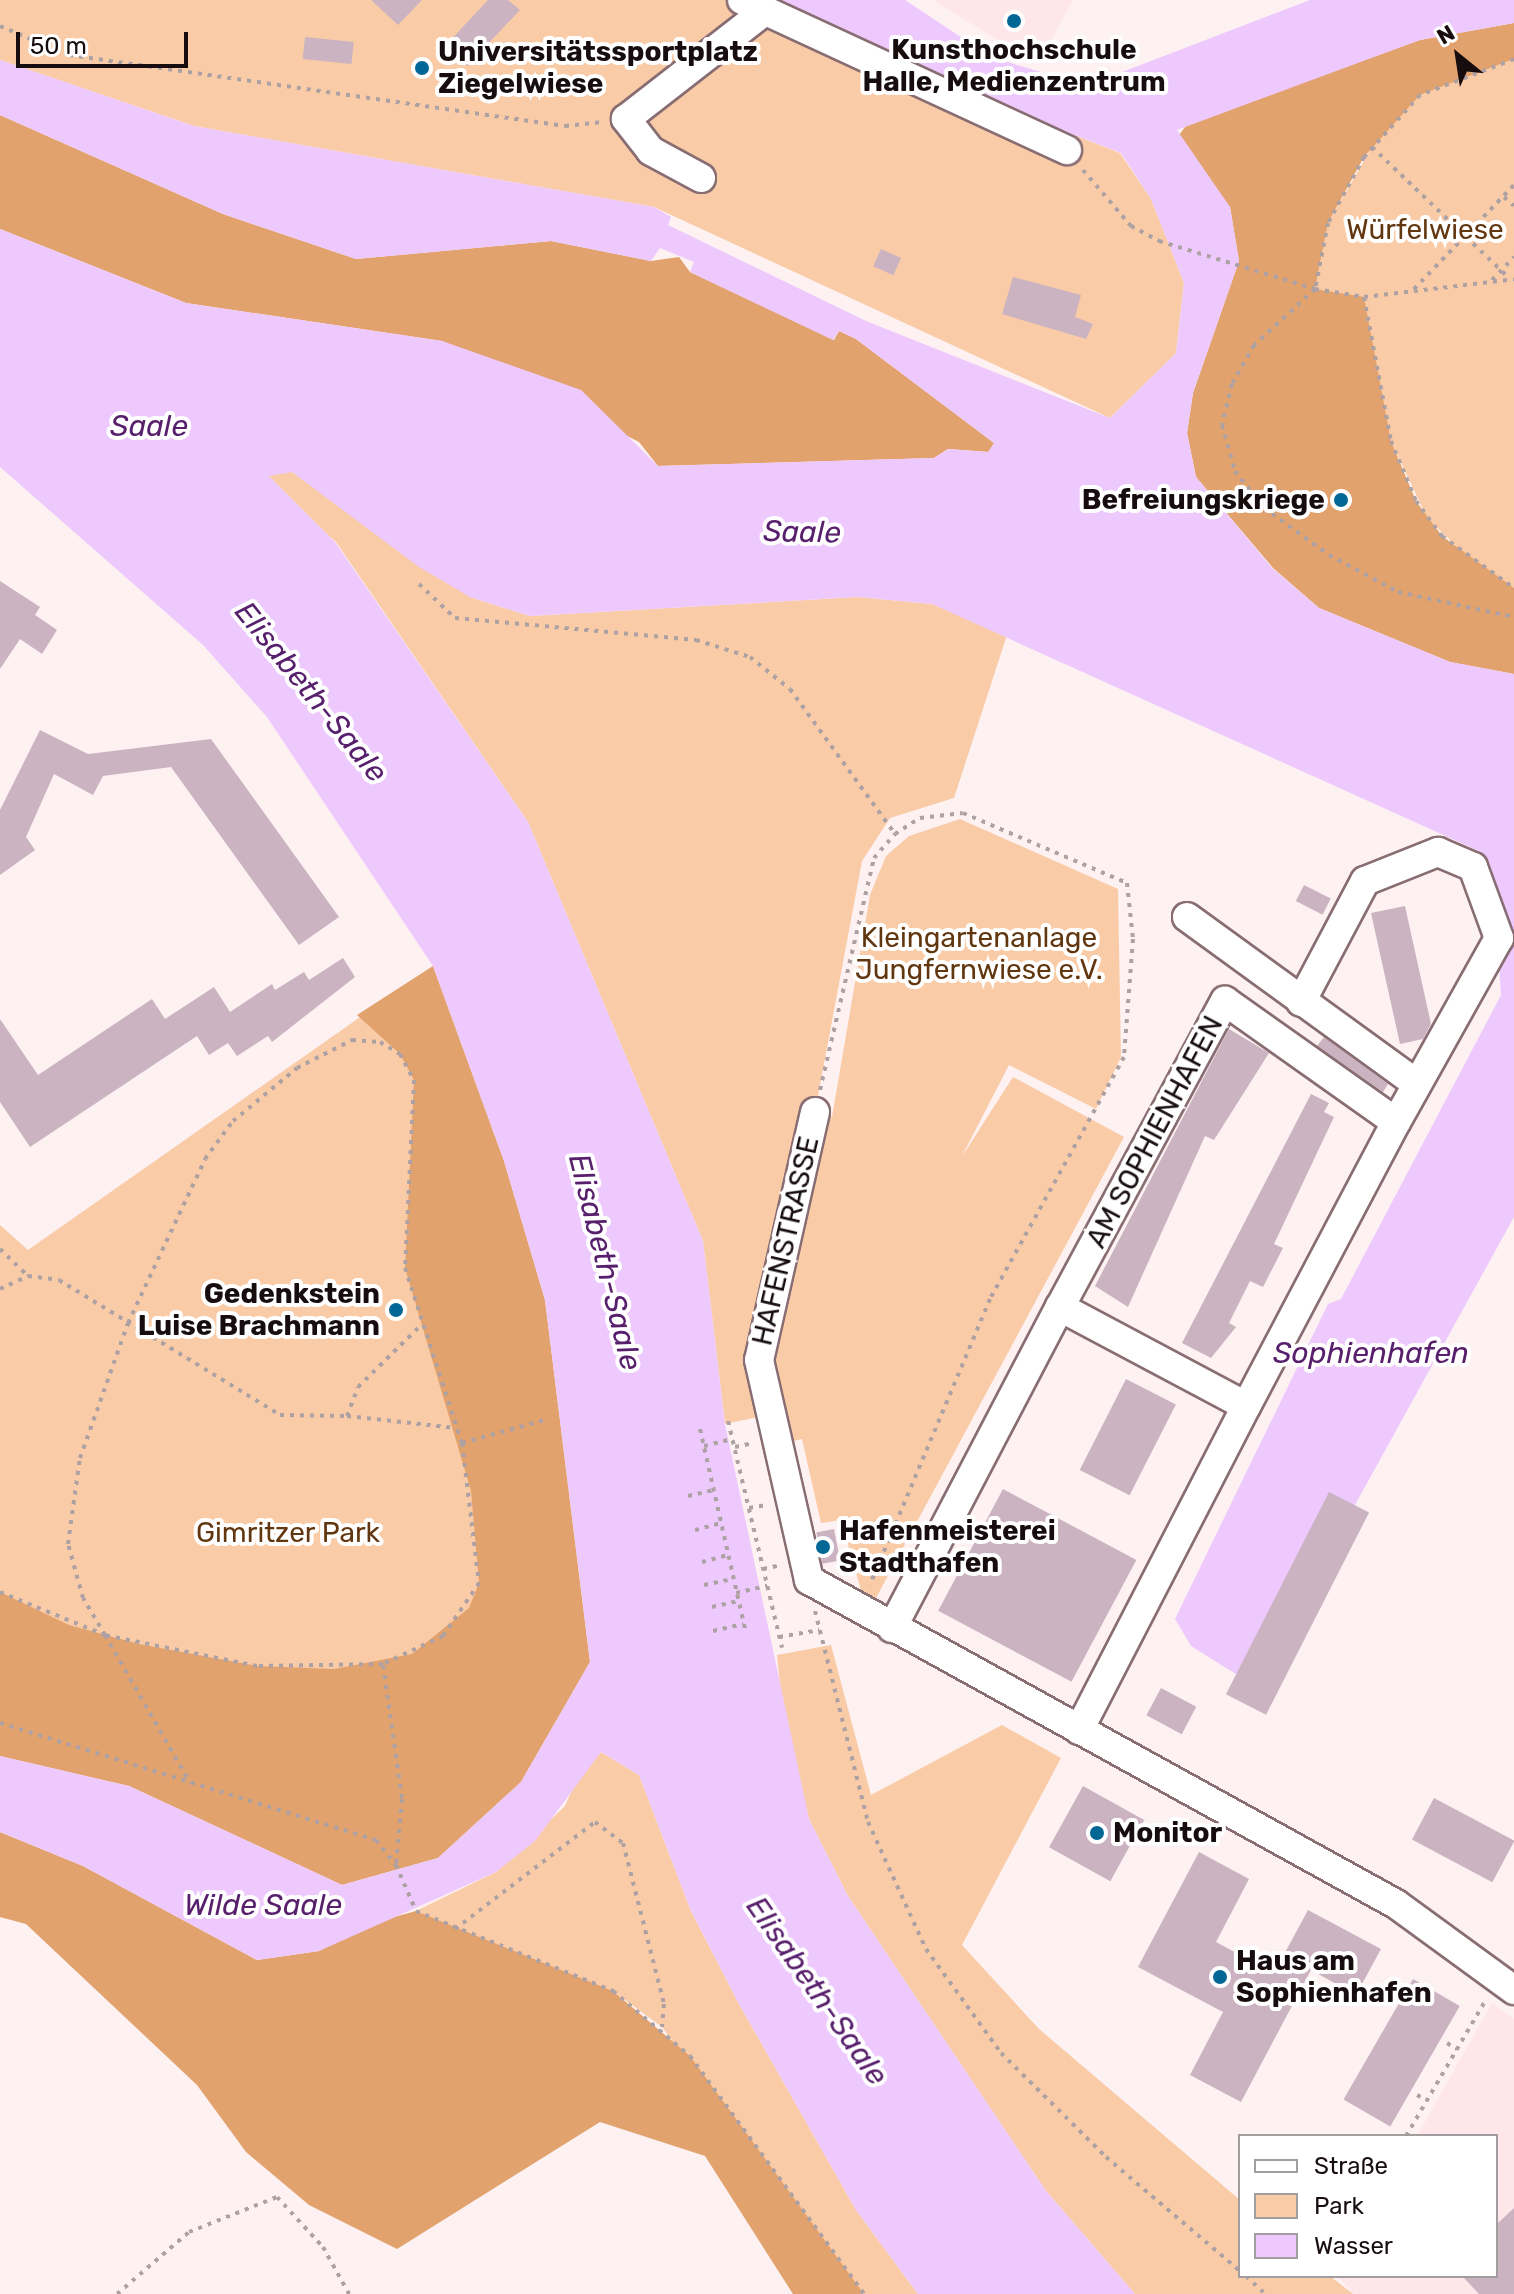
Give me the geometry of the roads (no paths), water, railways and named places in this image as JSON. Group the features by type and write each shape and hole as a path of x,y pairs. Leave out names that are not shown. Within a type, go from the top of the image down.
{"street":[{"path":"701,178 651,151 626,119 752,7 1067,150"},
{"path":"1079,1730 1396,1122 1499,938 1473,867 1438,852 1365,881 1301,1002"},
{"path":"1187,917 1417,1084"},
{"path":"1225,1001 1245,961"},
{"name":"AM SOPHIENHAFEN","path":"892,1628 1225,1001 1396,1122"},
{"name":"HAFENSTRASSE","path":"815,1112 759,1360 809,1580 892,1628"},
{"path":"1060,1307 1246,1406"},
{"path":"892,1628 1396,1904 1506,1984"}],"water":[{"path":"779,0 905,0 991,57 1060,78 1117,74 1310,0 1514,0 1514,23 1420,40 1177,130 1230,207 1239,261 1193,393 1187,433 1196,477 1272,568 1319,608 1450,662 1514,674 1514,1217 1255,1686 1191,1646 1175,1619 1328,1304 1341,1299 1501,995 1499,965 1513,938 1481,852 932,604 858,597 530,616 470,597 419,567 292,472 269,476 335,542 528,822 703,1241 725,1424 809,1819 848,1896 1046,2191 1135,2294 918,2294 856,2210 739,2004 691,1911 639,1775 601,1752 535,1841 496,1872 319,1951 257,1960 83,1866 0,1832 0,1756 129,1786 342,1885 438,1858 521,1782 590,1662 545,1300 504,1161 433,966 267,717 203,645 0,467 0,229 186,303 442,341 581,390 658,466 934,458 948,449 988,452 994,443 856,339 839,331 833,340 690,272 694,262 660,248 651,261 551,241 356,259 223,214 0,115 0,60 194,126 654,207 671,217 668,225 866,321 1110,418 1176,353 1184,283 1151,199 1121,153 977,97"}],"place":[{"name":"Kunsthochschule Halle, Medienzentrum","path":"1014,21"},
{"name":"Universitätssportplatz Ziegelwiese","path":"422,68"},
{"name":"Befreiungskriege","path":"1341,500"},
{"name":"Gedenkstein Luise Brachmann","path":"396,1310"},
{"name":"Hafenmeisterei Stadthafen","path":"823,1547"},
{"name":"Monitor","path":"1097,1833"},
{"name":"Haus am Sophienhafen","path":"1220,1977"}],"park label":[{"name":"Würfelwiese","path":"1425,230"},
{"name":"Kleingartenanlage Jungfernwiese e.V.","path":"979,954"},
{"name":"Gimritzer Park","path":"288,1533"}],"water label":[{"name":"Saale","path":"149,426"},
{"name":"Saale","path":"802,532"},
{"name":"Elisabeth-Saale","path":"311,692"},
{"name":"Elisabeth-Saale","path":"605,1262"},
{"name":"Sophienhafen","path":"1371,1353"},
{"name":"Wilde Saale","path":"263,1905"},
{"name":"Elisabeth-Saale","path":"817,1991"}]}
